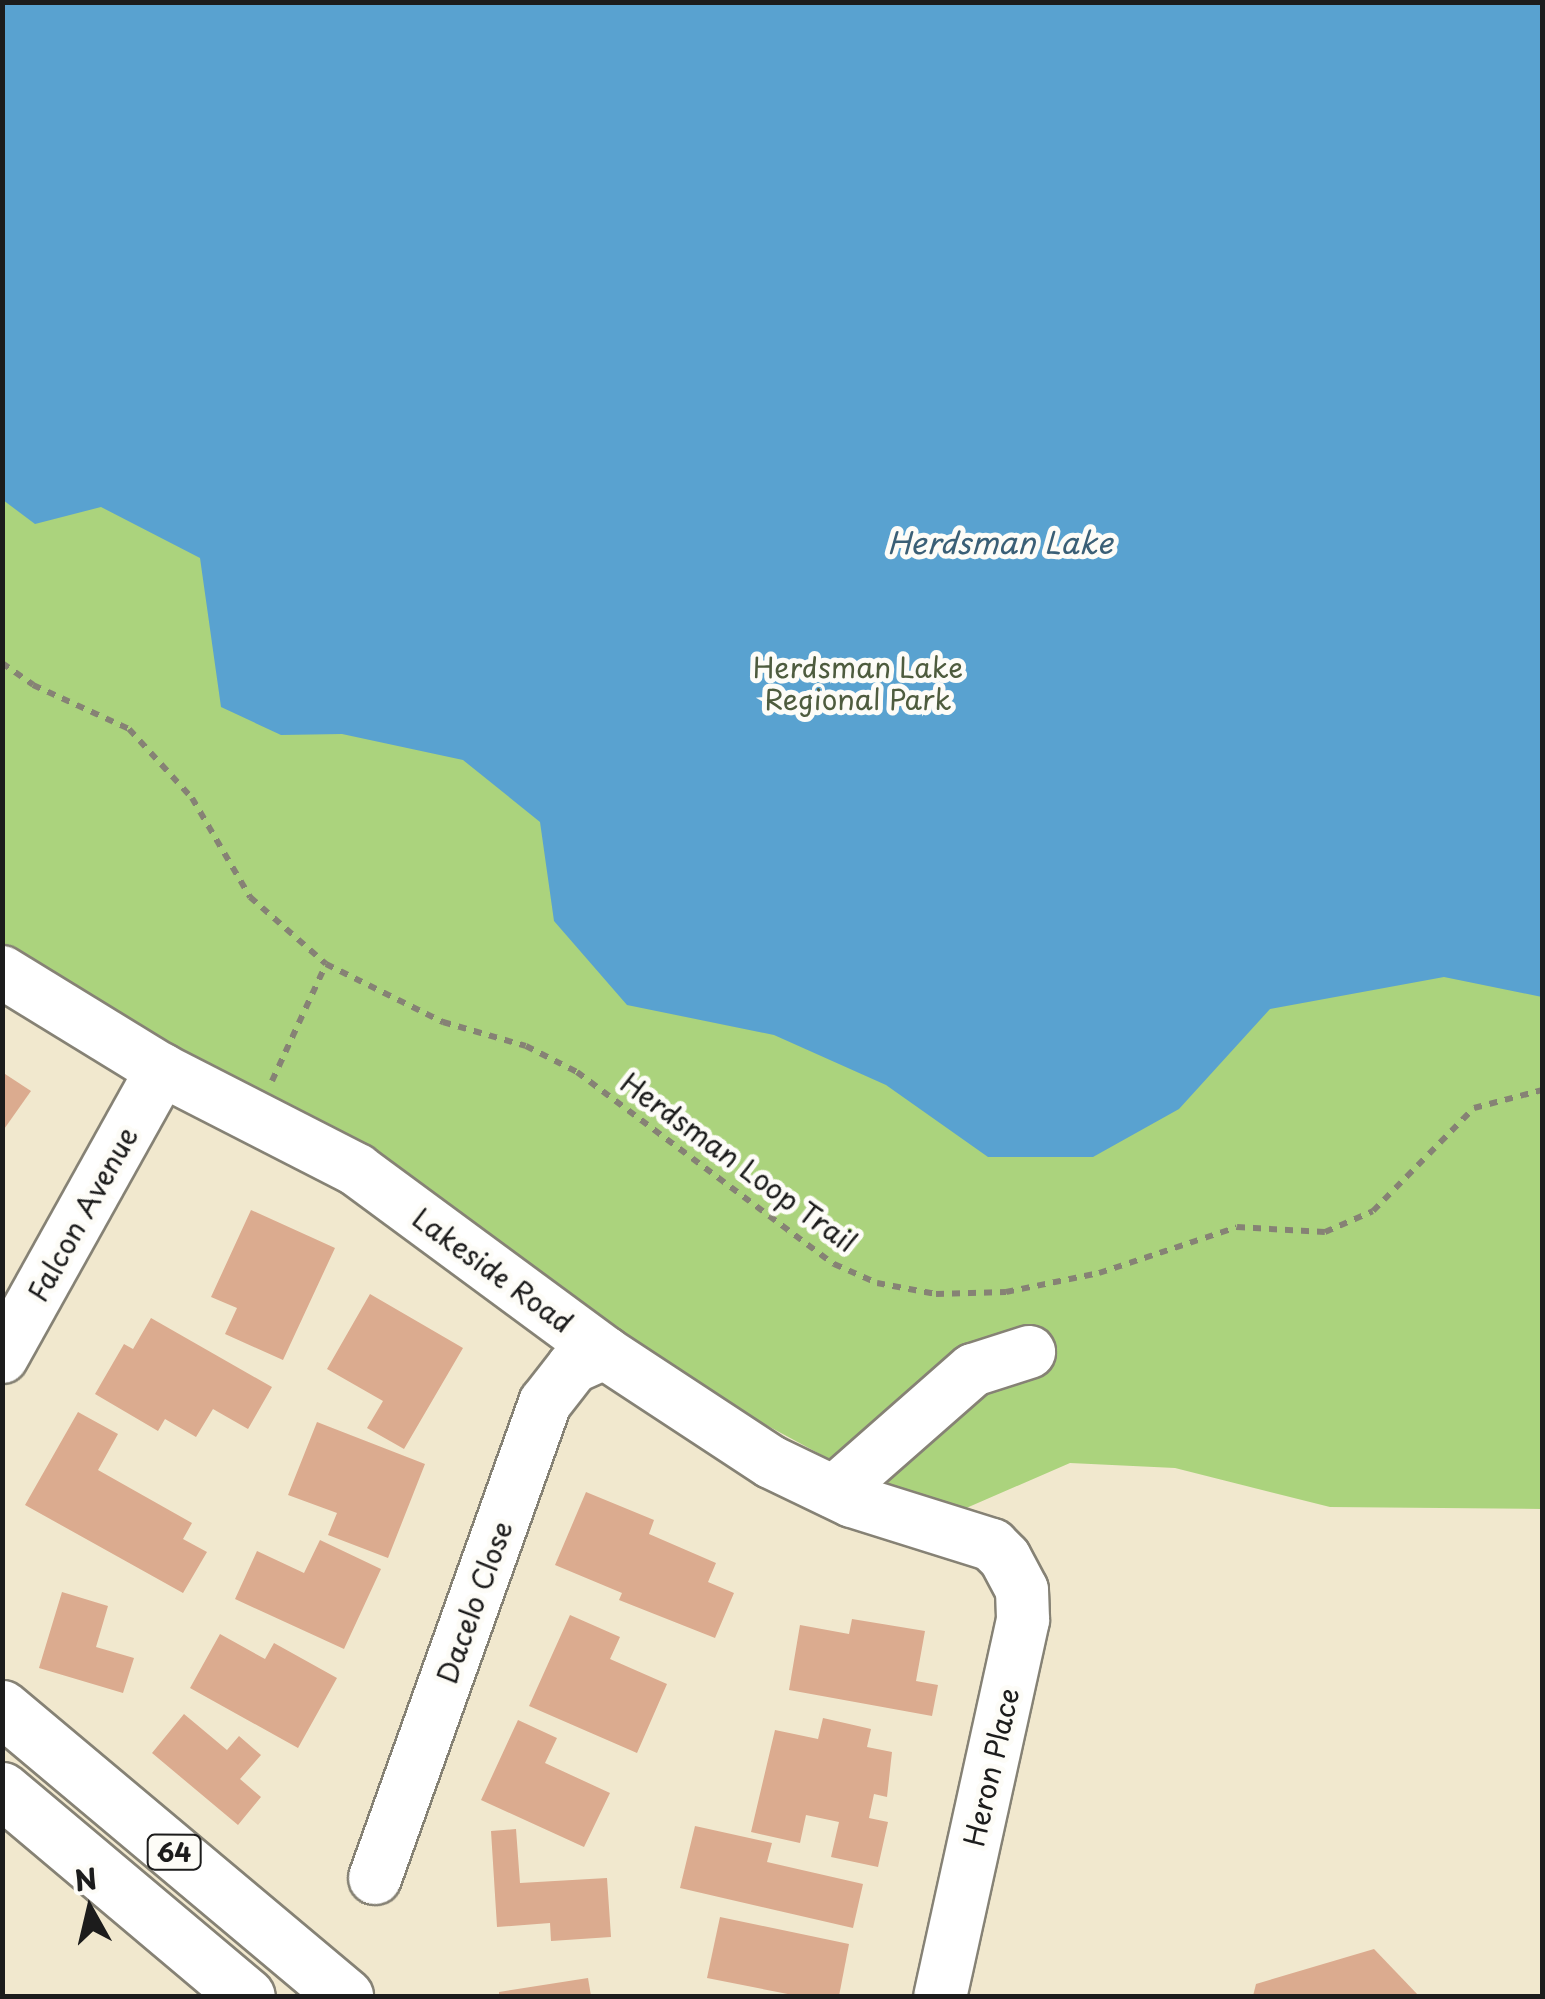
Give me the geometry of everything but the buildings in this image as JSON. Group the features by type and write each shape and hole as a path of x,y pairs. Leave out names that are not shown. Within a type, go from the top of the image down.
{"main road":[{"name":"64","path":"2,1708 346,1996"},
{"name":"64","path":"2,1790 247,1996"}],"street":[{"name":"Lakeside Road","path":"2,972 162,1070 357,1170 605,1353 771,1462 834,1492 992,1545"},
{"name":"Falcon Avenue","path":"2,1357 162,1070"},
{"path":"834,1492 973,1370 1030,1352"},
{"name":"Dacelo Close","path":"375,1878 545,1403 573,1367 605,1353"},
{"name":"Heron Place","path":"940,1996 1024,1620 1019,1579 992,1545"}],"path":[{"name":"Herdsman Loop Trail","path":"2,663 33,685 130,729 192,798 250,897 326,964 443,1022 526,1046 577,1072 834,1264 877,1284 936,1294 1006,1292 1098,1272 1237,1226 1325,1232 1373,1211 1474,1108 1542,1090"},
{"path":"256,1116 326,964"}],"green space":[{"name":"Herdsman Lake","path":"2,3 1542,3 1542,1509 1330,1507 1175,1468 1070,1463 964,1509 879,1486 709,1394 3,947"}],"water":[{"name":"Herdsman Lake","path":"3,2 1542,3 1542,997 1444,977 1270,1009 1179,1109 1093,1157 988,1157 886,1085 774,1035 627,1005 554,921 540,822 463,760 342,734 281,735 221,707 200,558 101,507 35,524 3,500"}],"park label":[{"name":"Herdsman Lake Regional Park","path":"858,683"}]}
